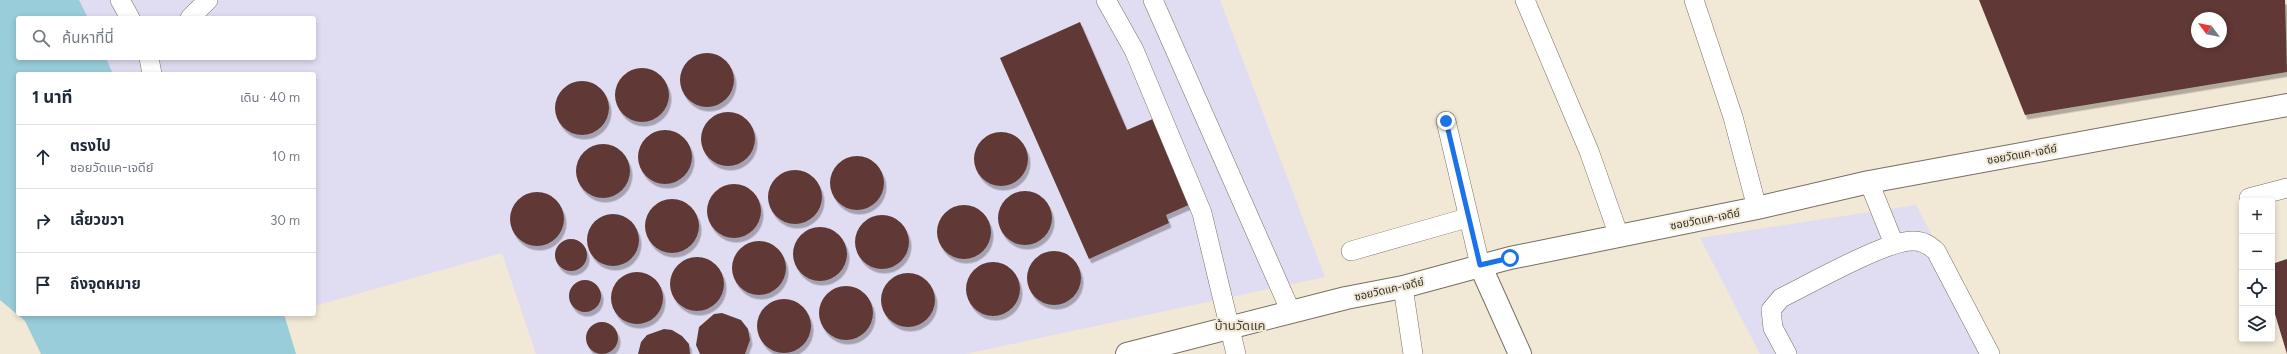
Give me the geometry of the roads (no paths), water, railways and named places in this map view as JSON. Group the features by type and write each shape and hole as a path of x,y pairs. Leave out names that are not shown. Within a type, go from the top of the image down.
{"street":[{"name":"ซอยวัดแค-เจดีย์","path":"1127,354 1346,298 1403,287 1480,265 1757,208 1869,182 2287,105"},
{"path":"1480,265 1520,354"}],"lane":[{"path":"120,0 129,16"},
{"path":"192,16 208,0"},
{"path":"1106,0 1134,50 1202,213 1236,354"},
{"path":"1153,0 1291,312"},
{"path":"1525,0 1589,151 1619,236"},
{"path":"1694,0 1733,117 1757,208"},
{"path":"149,60 152,72"},
{"path":"1446,121 1467,218 1480,265"},
{"path":"1869,182 1894,244"},
{"path":"2249,198 2287,188"},
{"path":"1351,251 1467,218"},
{"path":"1787,354 1773,328 1771,310 1781,298 1894,244 1913,240 1927,244 1936,251 1990,354"},
{"path":"1403,287 1413,354"}],"water":[{"path":"0,0 79,0 87,16 16,16 16,60 107,60 112,72 16,72 16,313 0,300"},
{"path":"19,316 285,316 296,354 41,354 25,321"}],"district":[{"name":"บ้านวัดแค","path":"1240,325"}]}
